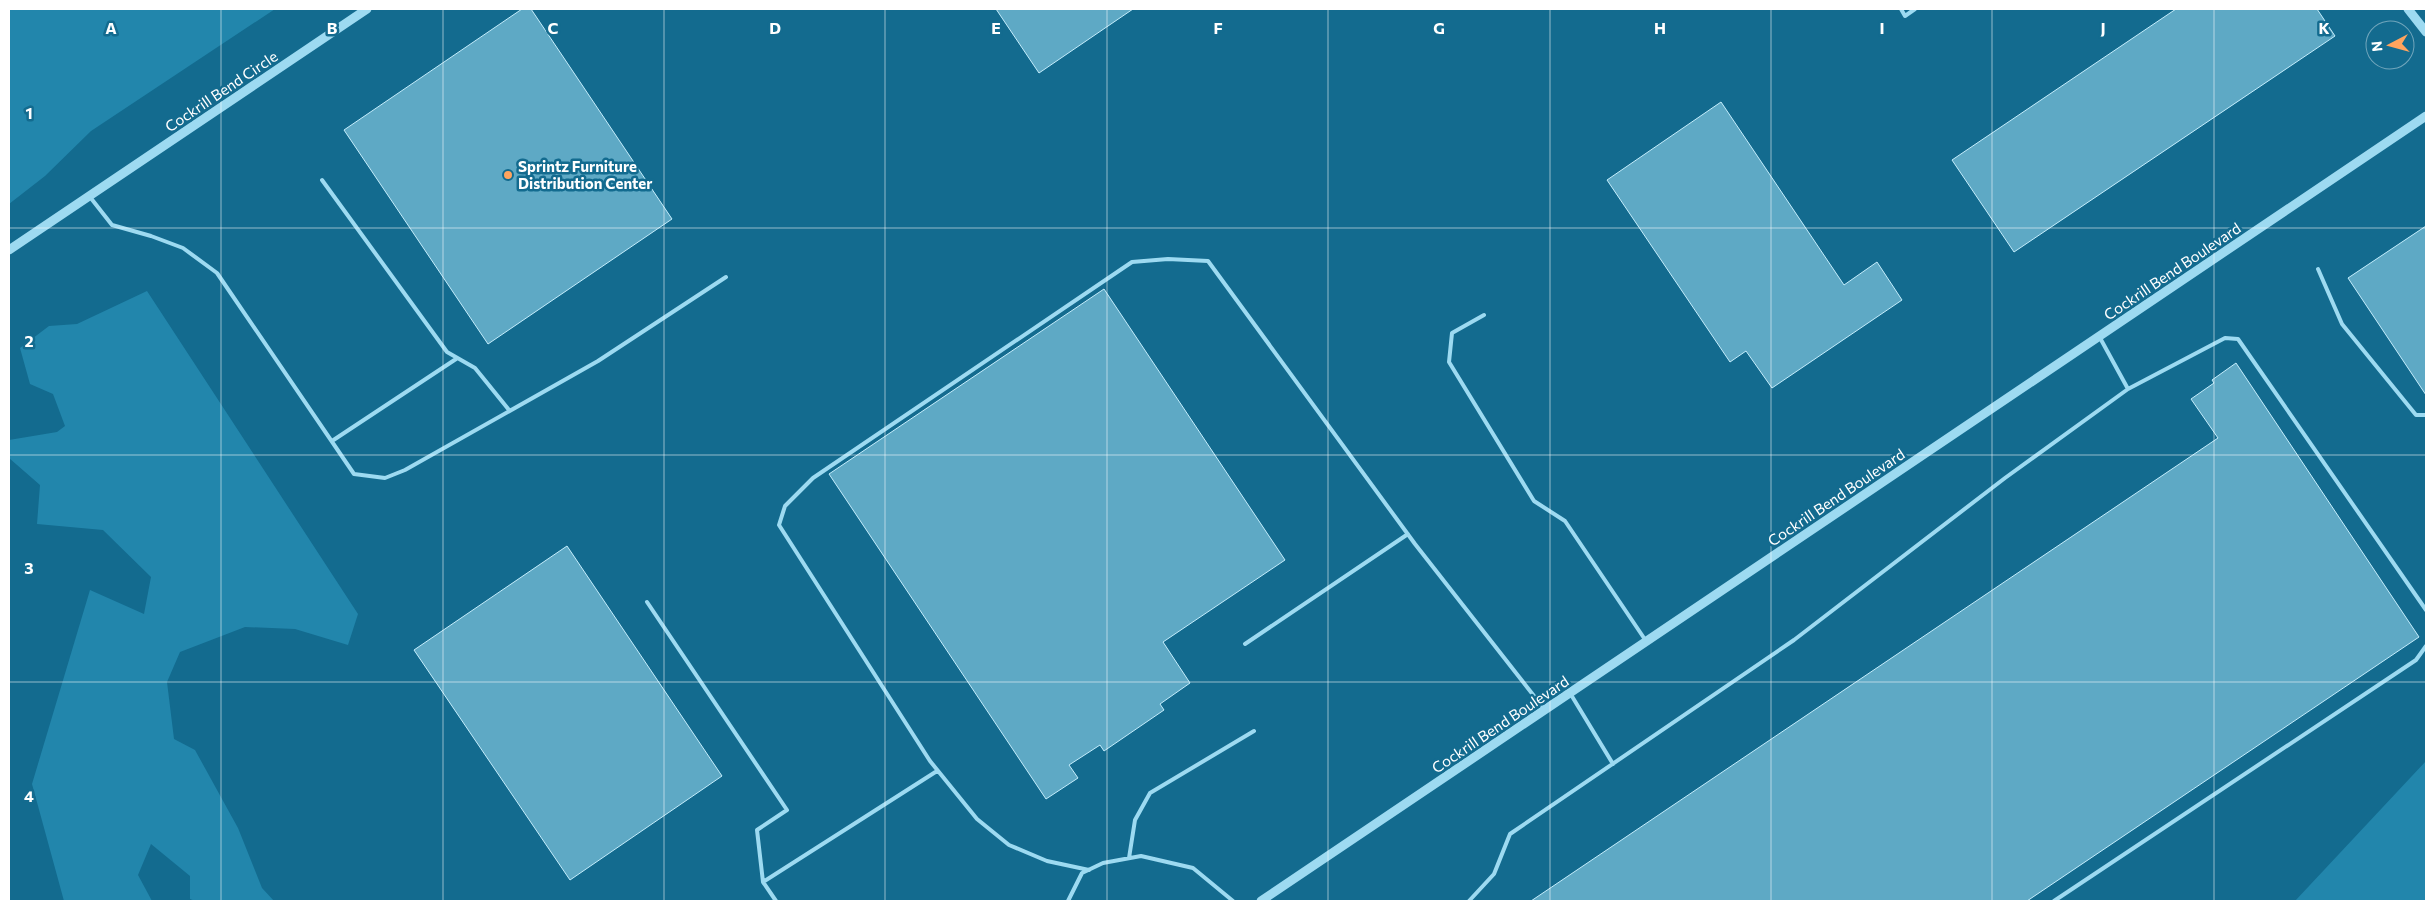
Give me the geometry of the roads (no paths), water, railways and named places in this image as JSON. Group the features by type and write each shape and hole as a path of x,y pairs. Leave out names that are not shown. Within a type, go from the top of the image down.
{"street":[{"name":"Cockrill Bend Circle","path":"9,250 367,9"},
{"path":"2408,9 2426,32"},
{"name":"Cockrill Bend Boulevard","path":"1261,901 2426,116"}],"lane":[{"path":"1901,9 1904,16 1915,9"},
{"path":"322,180 447,352 475,368 509,410"},
{"path":"89,195 112,225 151,236 183,248 217,273 354,474 385,478 405,470 598,361 726,276"},
{"path":"1089,870 1047,860 1009,845 977,819 937,771 779,525 785,506 813,478 1132,262 1168,259 1208,261 1408,534 1545,710"},
{"path":"2318,269 2342,324 2416,416 2426,415"},
{"path":"1484,316 1452,334 1449,362 1534,501 1565,521 1646,641"},
{"path":"2099,336 2128,389"},
{"path":"1469,901 1494,874 1510,834 1794,640 2004,478 2128,389 2225,338 2238,340 2426,610"},
{"path":"332,441 456,358"},
{"path":"1245,644 1408,534"},
{"path":"647,602 787,810 757,830 763,882 776,901"},
{"path":"2054,901 2416,660 2426,646"},
{"path":"1570,693 1613,764"},
{"path":"1129,858 1135,820 1150,793 1254,731"},
{"path":"763,882 937,771"},
{"path":"1068,901 1082,874 1103,863 1141,856 1193,868 1233,901"}],"place":[{"name":"Sprintz Furniture Distribution Center","path":"508,175"}]}
